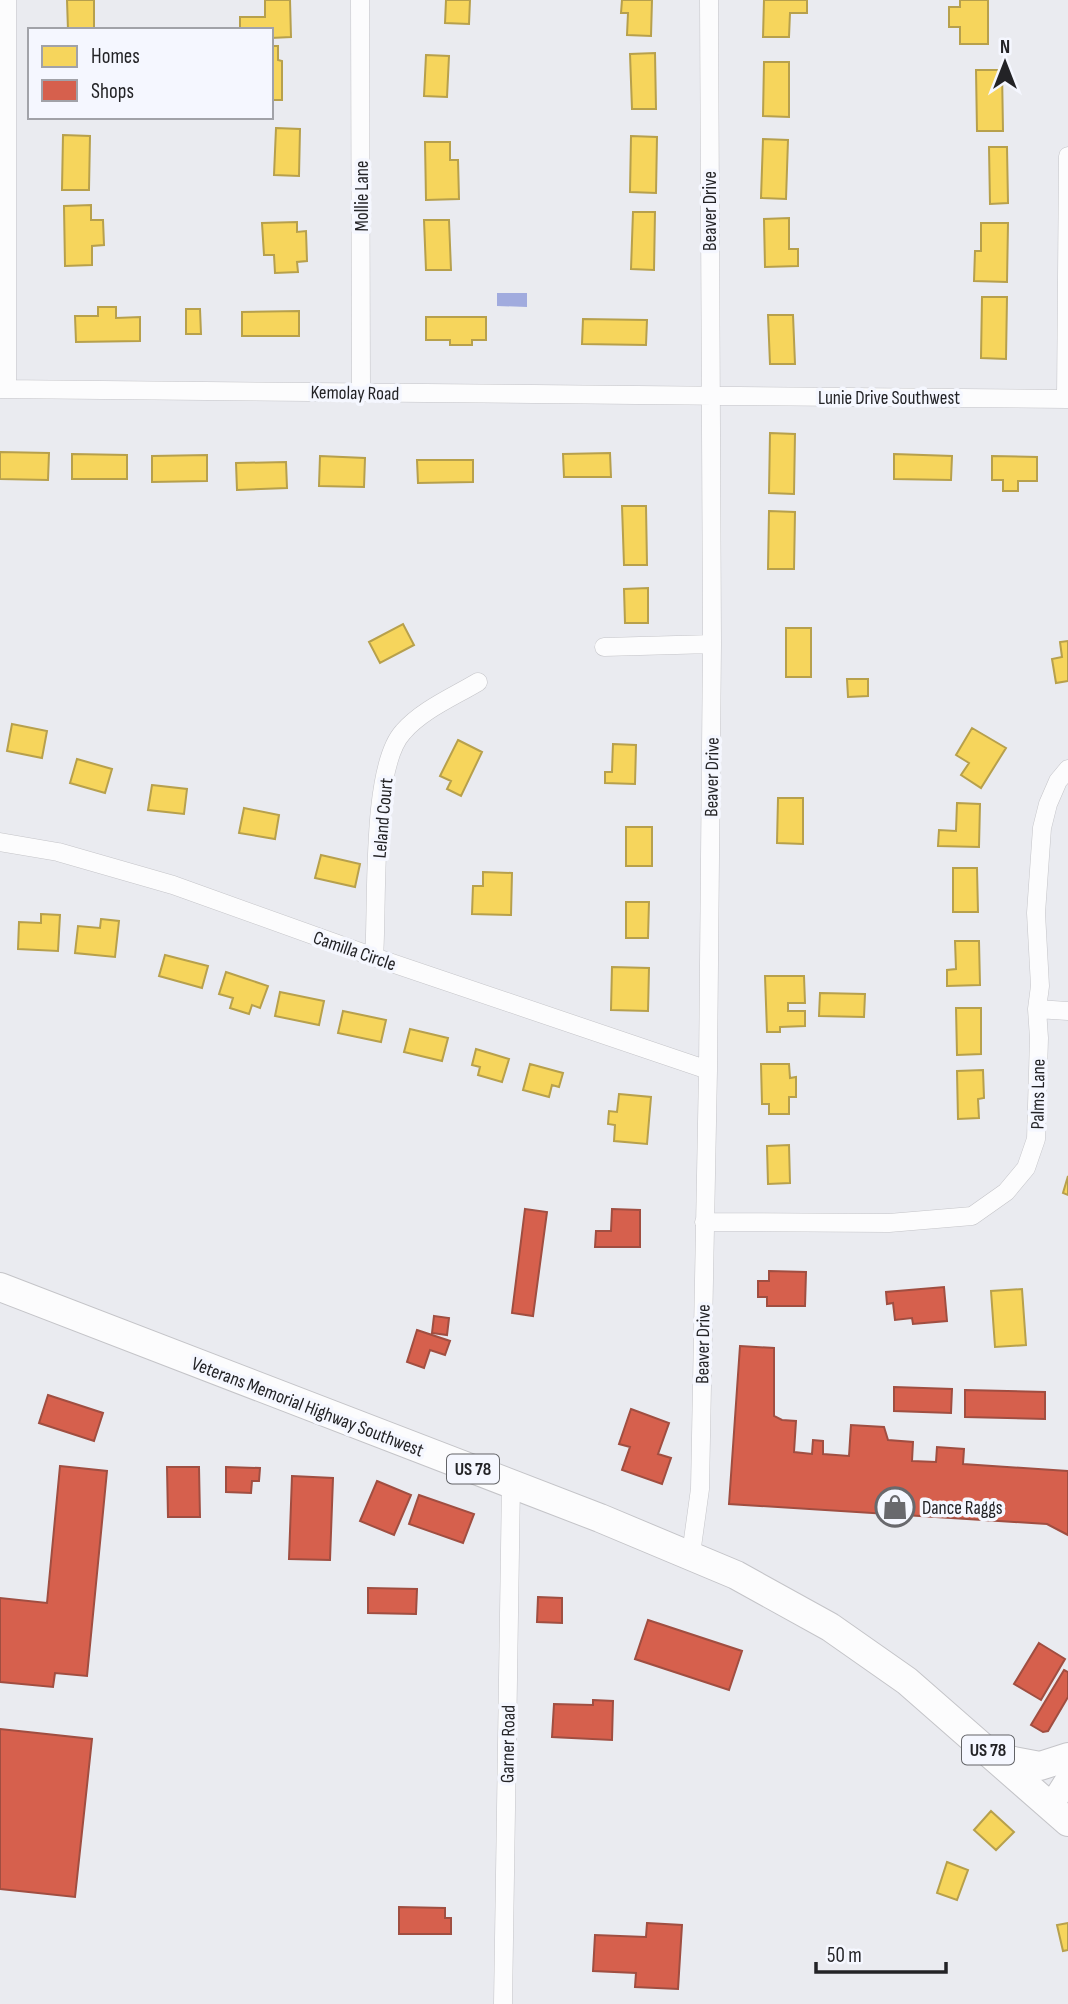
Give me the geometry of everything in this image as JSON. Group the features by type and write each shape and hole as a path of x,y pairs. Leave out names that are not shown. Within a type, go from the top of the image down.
{"main road":[{"name":"Veterans Memorial Highway Southwest","path":"0,1287 691,1554 781,1598 830,1627 907,1681 1060,1814"},
{"path":"998,1758 1040,1766 1068,1756"}],"street":[{"path":"4,389 7,0"},
{"name":"Mollie Lane","path":"360,0 361,392"},
{"name":"Beaver Drive","path":"691,1554 700,1489 708,1070 712,644 709,0"},
{"path":"1067,399 1068,156"},
{"name":"Kemolay Road","path":"4,389 710,396"},
{"name":"Lunie Drive Southwest","path":"710,396 1067,399"},
{"path":"604,647 712,644"},
{"name":"Leland Court","path":"374,957 380,806 391,751 401,734 417,718 478,682"},
{"name":"Palms Lane","path":"704,1222 889,1223 972,1216 1006,1192 1026,1168 1036,1139 1039,1038 1037,1009 1040,985 1036,913 1042,828 1058,781 1068,769"},
{"name":"Camilla Circle","path":"0,842 58,852 173,885 374,957 708,1070"},
{"path":"1037,1009 1068,1011"},
{"name":"Garner Road","path":"503,2004 511,1484"},
{"path":"1060,1814 1068,1779"}],"water":[{"path":"497,293 527,293 527,307 497,306"}],"building: Homes":[{"path":"67,0 94,0 94,28 68,28"},
{"path":"265,0 290,0 291,37 273,38 273,28 240,28 240,17 265,17"},
{"path":"446,0 470,0 469,24 445,23"},
{"path":"622,0 652,0 651,36 627,35 628,13 621,13"},
{"path":"764,0 807,0 807,13 790,13 789,37 763,37"},
{"path":"960,0 988,0 988,44 960,44 960,27 949,27 949,7 960,7"},
{"path":"273,46 278,46 278,60 282,61 282,100 273,100"},
{"path":"655,53 656,109 632,109 630,54"},
{"path":"426,55 449,56 447,97 424,96"},
{"path":"764,62 789,62 789,117 763,116"},
{"path":"976,70 1002,70 1003,131 977,131"},
{"path":"276,128 300,129 299,176 274,175"},
{"path":"63,135 90,136 89,190 62,190"},
{"path":"631,136 657,137 656,193 630,192"},
{"path":"763,139 788,140 786,199 761,198"},
{"path":"425,142 450,142 450,160 458,160 459,199 426,200"},
{"path":"989,147 1007,147 1008,203 990,204"},
{"path":"91,205 91,220 103,220 104,245 92,246 92,265 65,266 64,206"},
{"path":"633,212 655,212 654,270 631,269"},
{"path":"789,218 789,249 798,249 798,266 765,267 764,219"},
{"path":"424,220 449,220 451,270 426,270"},
{"path":"297,222 297,232 306,231 307,261 297,262 298,272 275,273 274,255 264,255 262,223"},
{"path":"981,223 1008,223 1007,282 974,281 975,251 981,251"},
{"path":"982,297 1007,297 1006,359 981,358"},
{"path":"98,307 116,307 116,318 140,317 140,341 76,342 75,316 98,316"},
{"path":"186,309 200,309 201,334 186,334"},
{"path":"299,311 299,336 242,336 242,312"},
{"path":"768,315 793,315 795,364 770,364"},
{"path":"426,317 486,317 486,340 472,340 472,345 450,345 450,340 426,340"},
{"path":"583,319 647,320 646,345 582,344"},
{"path":"770,433 795,434 794,494 769,493"},
{"path":"0,452 49,453 48,480 0,479"},
{"path":"610,453 611,477 564,477 563,454"},
{"path":"72,454 127,455 127,479 72,479"},
{"path":"894,454 952,456 951,480 894,479"},
{"path":"207,455 207,481 152,482 152,456"},
{"path":"320,456 365,458 364,487 319,486"},
{"path":"992,456 1037,457 1037,481 1018,481 1018,491 1003,491 1003,480 992,480"},
{"path":"417,460 473,460 473,482 418,483"},
{"path":"286,462 287,488 237,490 236,463"},
{"path":"622,506 646,506 647,565 624,565"},
{"path":"769,511 795,512 794,569 768,569"},
{"path":"648,588 648,623 625,623 624,589"},
{"path":"403,624 414,645 380,663 369,642"},
{"path":"786,628 811,628 811,677 786,677"},
{"path":"1068,641 1068,681 1056,683 1052,659 1062,657 1060,642"},
{"path":"847,679 868,679 868,696 848,697"},
{"path":"12,724 47,731 42,758 7,751"},
{"path":"972,728 1006,748 981,788 961,775 969,763 956,755"},
{"path":"458,740 482,752 461,796 447,789 451,781 440,776"},
{"path":"613,744 636,745 635,784 605,783 605,772 612,772"},
{"path":"77,759 112,769 105,793 70,783"},
{"path":"152,785 187,789 184,814 148,810"},
{"path":"778,798 803,798 803,844 777,843"},
{"path":"957,803 980,804 979,847 938,846 939,830 956,831"},
{"path":"244,808 279,815 275,839 239,833"},
{"path":"626,827 652,827 652,866 626,866"},
{"path":"321,855 360,864 355,887 315,878"},
{"path":"953,868 977,868 978,912 953,912"},
{"path":"483,872 512,873 511,915 472,914 473,886 483,886"},
{"path":"626,902 649,902 648,938 626,938"},
{"path":"41,914 60,915 58,951 18,949 19,922 41,923"},
{"path":"101,919 119,921 115,957 75,953 78,926 100,928"},
{"path":"955,941 979,941 980,985 947,986 947,970 956,969"},
{"path":"165,955 208,966 202,988 159,976"},
{"path":"612,967 649,968 648,1011 611,1010"},
{"path":"226,972 268,986 260,1008 252,1005 249,1014 230,1008 233,998 219,994"},
{"path":"765,976 804,976 805,1003 788,1003 788,1011 805,1011 805,1026 780,1027 780,1032 767,1032"},
{"path":"280,992 324,1001 319,1025 275,1016"},
{"path":"820,993 865,994 864,1017 819,1016"},
{"path":"956,1008 981,1008 981,1054 957,1055"},
{"path":"343,1011 386,1020 381,1042 338,1033"},
{"path":"410,1029 448,1038 442,1061 404,1052"},
{"path":"476,1049 509,1059 502,1082 478,1075 480,1067 472,1065"},
{"path":"530,1064 563,1073 559,1087 552,1085 549,1097 523,1090"},
{"path":"761,1064 789,1064 790,1078 796,1077 796,1097 789,1097 789,1114 769,1114 769,1104 762,1104"},
{"path":"983,1070 984,1098 978,1099 979,1118 958,1119 957,1071"},
{"path":"619,1094 651,1097 647,1144 614,1141 615,1125 608,1124 609,1111 617,1112"},
{"path":"789,1145 790,1183 768,1184 767,1146"},
{"path":"1068,1176 1068,1195 1063,1193"},
{"path":"1022,1289 1026,1345 995,1347 991,1291"},
{"path":"991,1811 1014,1832 996,1850 974,1830"},
{"path":"947,1862 968,1870 957,1900 937,1893"},
{"path":"1068,1923 1068,1950 1063,1951 1057,1925"}],"building: Shops":[{"path":"525,1209 547,1212 533,1316 512,1313"},
{"path":"612,1209 640,1210 640,1247 595,1247 596,1231 611,1231"},
{"path":"769,1271 806,1272 805,1306 767,1306 767,1297 758,1297 758,1281 769,1281"},
{"path":"944,1287 947,1321 913,1324 912,1318 895,1320 893,1303 887,1304 886,1292"},
{"path":"434,1316 449,1318 447,1335 432,1333"},
{"path":"417,1330 450,1341 445,1355 430,1350 424,1368 407,1362"},
{"path":"740,1346 774,1348 774,1416 782,1420 796,1421 794,1452 812,1454 813,1440 823,1441 823,1454 849,1456 851,1425 884,1427 888,1440 913,1442 912,1461 936,1462 937,1447 964,1449 963,1464 1068,1471 1068,1535 1047,1524 729,1504"},
{"path":"894,1387 952,1389 951,1413 894,1411"},
{"path":"965,1390 1045,1392 1045,1419 965,1417"},
{"path":"48,1395 103,1413 94,1441 39,1423"},
{"path":"631,1409 669,1423 658,1454 671,1458 662,1484 622,1470 630,1447 619,1444"},
{"path":"60,1466 107,1471 87,1676 55,1673 53,1687 0,1682 0,1598 47,1603"},
{"path":"167,1467 199,1467 200,1517 168,1517"},
{"path":"226,1467 260,1468 259,1481 252,1481 251,1493 226,1492"},
{"path":"292,1476 333,1478 330,1560 289,1559"},
{"path":"377,1481 411,1495 394,1535 360,1521"},
{"path":"419,1495 474,1514 463,1543 409,1524"},
{"path":"368,1588 417,1589 416,1614 368,1613"},
{"path":"538,1597 562,1598 562,1623 537,1622"},
{"path":"648,1620 742,1651 729,1690 635,1659"},
{"path":"1039,1643 1065,1659 1041,1700 1014,1684"},
{"path":"1064,1670 1068,1672 1068,1697 1048,1731 1043,1732 1031,1725"},
{"path":"593,1700 613,1701 612,1740 552,1737 554,1704 593,1705"},
{"path":"0,1729 92,1739 75,1897 0,1889"},
{"path":"399,1907 445,1908 445,1918 451,1918 451,1934 399,1934"},
{"path":"647,1923 682,1925 678,1989 635,1987 636,1973 593,1971 595,1935 646,1937"}],"place":[{"name":"Dance Raggs","path":"895,1507"}]}
